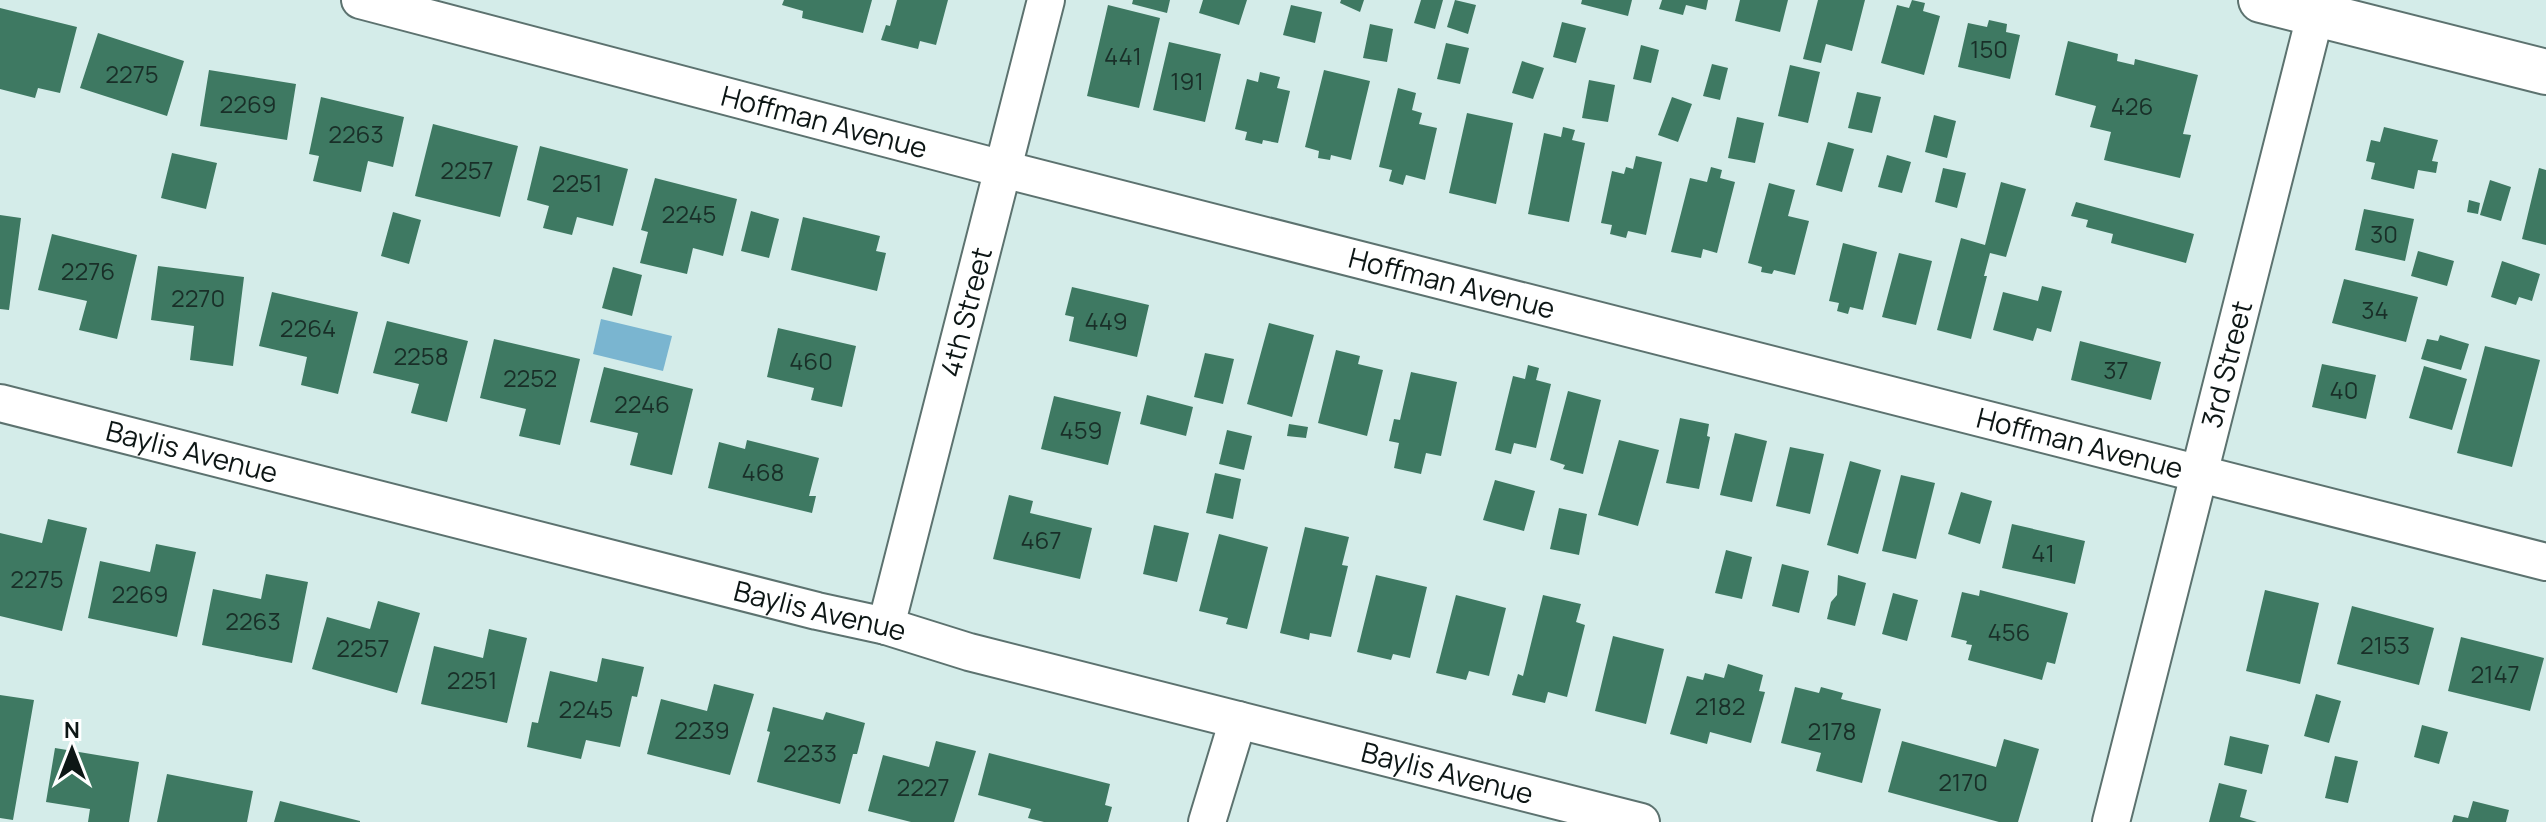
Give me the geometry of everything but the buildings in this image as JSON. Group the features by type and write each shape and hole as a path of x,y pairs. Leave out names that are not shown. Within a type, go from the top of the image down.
{"street":[{"name":"Hoffman Avenue","path":"360,0 1003,169 2546,562"},
{"name":"4th Street","path":"886,626 1046,0"},
{"path":"2261,0 2317,7 2546,72"},
{"name":"3rd Street","path":"2111,822 2317,7"},
{"name":"Baylis Avenue","path":"0,403 886,626 969,652 1641,822"},
{"path":"1207,822 1238,720"}],"water":[{"path":"601,319 672,336 663,371 593,354"}]}
